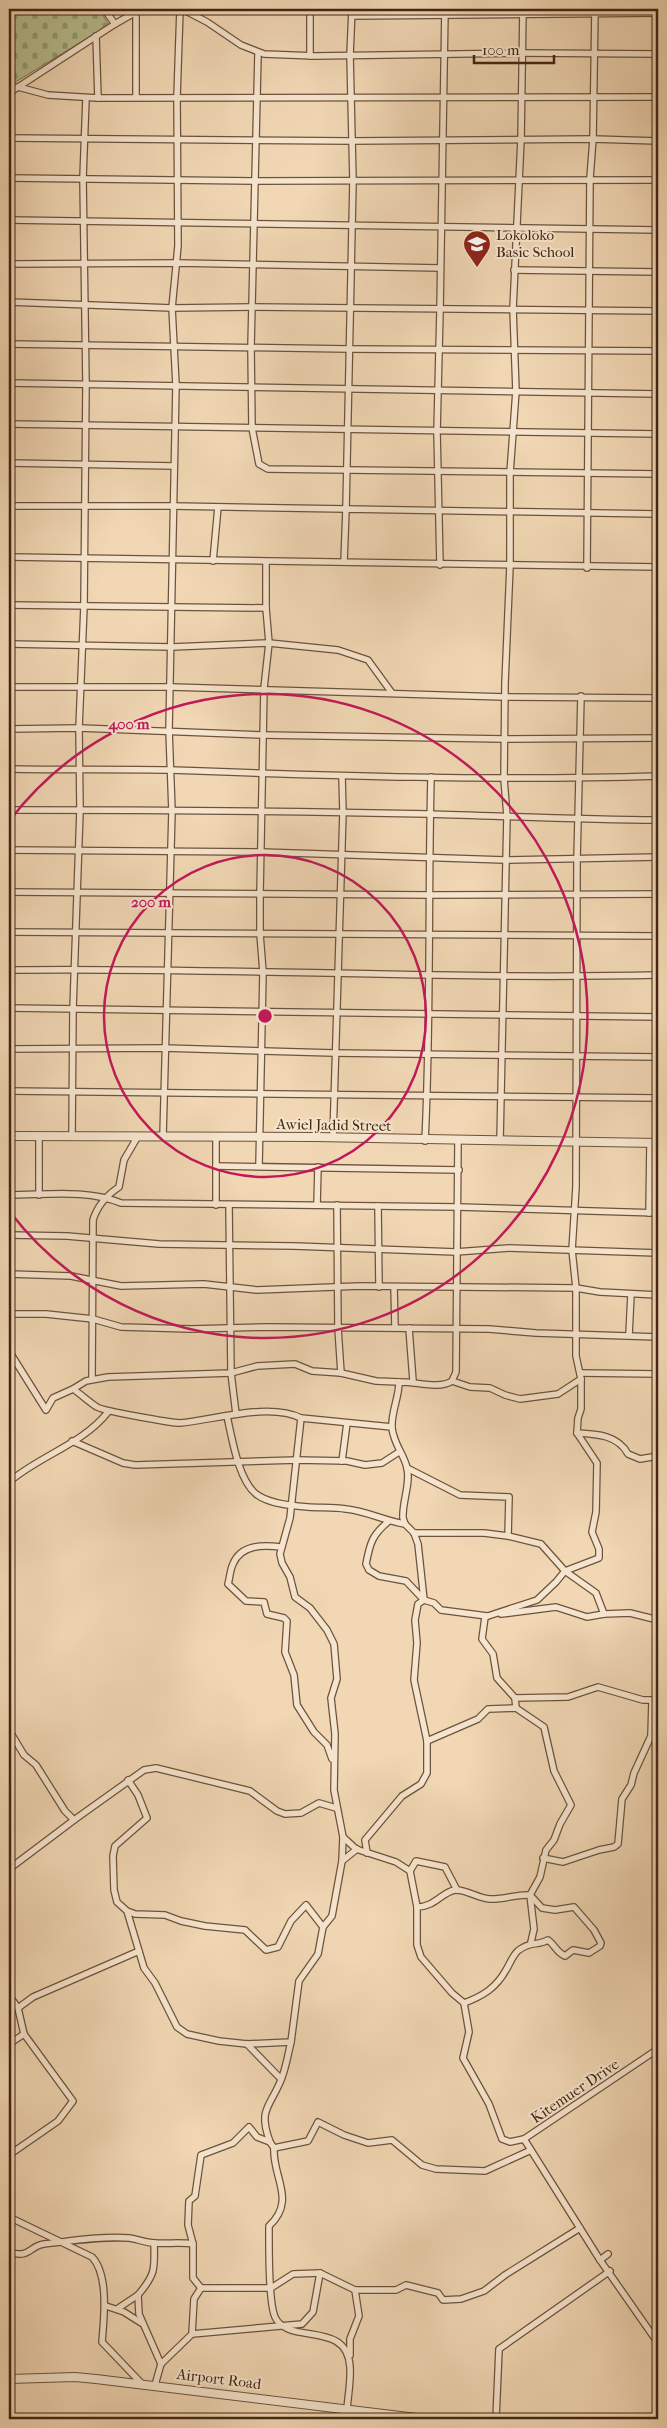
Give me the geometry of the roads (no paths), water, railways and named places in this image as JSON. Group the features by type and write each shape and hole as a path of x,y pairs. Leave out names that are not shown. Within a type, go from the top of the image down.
{"street":[{"path":"104,9 115,24"},
{"path":"162,1136 172,811 169,770 176,385 172,308 178,263 179,138 177,97 181,9 207,22 258,54 310,56 522,53 658,54"},
{"path":"310,9 310,56"},
{"path":"344,562 353,181 350,55 352,9"},
{"path":"9,93 138,10"},
{"path":"136,97 138,10"},
{"path":"352,16 523,11 658,13"},
{"path":"500,1141 506,816 504,739 510,566 510,473 516,391 513,309 521,139 523,11"},
{"path":"587,568 590,178 593,139 595,11"},
{"path":"440,565 437,432 445,12"},
{"path":"96,36 98,98"},
{"path":"258,54 251,347 252,428 256,456 262,467 510,473 658,474"},
{"path":"18,87 34,93 86,98 658,97"},
{"path":"72,1137 73,1009 80,810 78,770 84,606 83,505 86,384 83,178 86,98"},
{"path":"9,138 352,141 593,139 658,141"},
{"path":"9,178 254,181 443,181 590,178 658,180"},
{"path":"9,220 254,222 658,230"},
{"path":"9,264 178,263 440,268"},
{"path":"514,270 658,272"},
{"path":"9,302 172,308 252,306 658,312"},
{"path":"9,344 589,352 658,351"},
{"path":"9,383 658,394"},
{"path":"9,424 658,434"},
{"path":"9,463 174,466"},
{"path":"9,506 173,506 440,512 658,514"},
{"path":"213,561 218,507"},
{"path":"9,557 174,558 266,563 344,562 587,568 658,567"},
{"path":"259,1166 263,972 260,934 260,894 263,735 264,688 269,643 266,608 266,563"},
{"path":"9,605 266,608"},
{"path":"9,644 172,647 269,643 338,650 368,660 392,692"},
{"path":"9,687 171,686 505,697 658,698"},
{"path":"485,1617 538,1600 565,1571 599,1558 599,1549 592,1532 596,1512 597,1463 577,1433 581,1408 580,1376 576,1356 576,1288 572,1250 576,1211 577,860 581,696"},
{"path":"9,729 79,728 263,735 504,739 658,738"},
{"path":"9,769 169,770 504,779 658,776"},
{"path":"333,1137 340,854 343,812 342,776"},
{"path":"425,1141 429,1054 427,1014 430,934 428,895 431,778"},
{"path":"9,810 343,812 506,816 578,820 658,820"},
{"path":"9,850 261,852 505,860 658,857"},
{"path":"9,892 428,895 658,894"},
{"path":"9,932 658,936"},
{"path":"9,970 75,969 168,972 263,972 504,978 658,975"},
{"path":"9,1008 167,1011 262,1010 336,1013 658,1017"},
{"path":"9,1049 164,1048 334,1053 658,1057"},
{"path":"9,1091 260,1092 658,1098"},
{"name":"Awiel Jadid Street","path":"9,1136 333,1137 425,1141 654,1143"},
{"path":"92,1379 91,1238 96,1210 110,1193 118,1187 124,1160 138,1136"},
{"path":"38,1137 39,1195"},
{"path":"216,1137 216,1205"},
{"path":"452,1381 456,1372 458,1141"},
{"path":"648,1213 654,1143"},
{"path":"216,1166 459,1170"},
{"path":"317,1205 318,1167"},
{"path":"650,1173 658,1173"},
{"path":"9,1195 77,1194 107,1198 121,1203 229,1206 337,1205 658,1214"},
{"path":"337,1205 338,1328 342,1373"},
{"path":"229,1206 229,1327 231,1373 236,1414"},
{"path":"378,1206 380,1287"},
{"path":"9,1236 91,1238 158,1244 378,1248 456,1252 509,1248 658,1253"},
{"path":"9,1274 71,1276 121,1286 204,1284 257,1290 456,1286 576,1288 658,1295"},
{"path":"394,1287 395,1327"},
{"path":"629,1335 630,1294"},
{"path":"9,1314 46,1314 93,1319 121,1326 191,1329 229,1327 456,1328 658,1337"},
{"path":"409,1328 413,1381"},
{"path":"9,1351 46,1410 53,1398 92,1379 231,1373 257,1366 295,1364 312,1371 342,1373 376,1381 413,1381 442,1385 452,1381 470,1387 490,1388 520,1399 558,1394 580,1376 658,1374"},
{"path":"399,1382 399,1396 393,1410 392,1427 399,1452 407,1468 402,1515 405,1524 414,1533 418,1544 424,1600"},
{"path":"72,1390 108,1412 180,1423 236,1414 282,1412 301,1418 392,1427"},
{"path":"9,1482 24,1469 90,1431 108,1412"},
{"path":"227,1416 239,1461 247,1483 255,1493 265,1499 292,1505 351,1509 388,1521 405,1524"},
{"path":"301,1418 292,1505 281,1548 280,1560 290,1577 295,1597 310,1608 334,1644 337,1679 331,1698 334,1734 334,1790 343,1837 342,1861 332,1916 323,1927 318,1954 298,1981 291,2042 281,2079 265,2109 264,2125 272,2145 274,2166 283,2187 283,2197 276,2218 269,2226 271,2288 274,2316 282,2327 333,2339 347,2352 350,2367"},
{"path":"342,1461 347,1423"},
{"path":"577,1433 599,1434 616,1440 624,1447 628,1454 640,1459 658,1456"},
{"path":"72,1441 123,1463 135,1465 297,1460 376,1464 399,1452"},
{"path":"407,1468 460,1495 509,1497 508,1536"},
{"path":"388,1521 376,1532 366,1564 369,1570 378,1576 406,1581 424,1600 434,1603 441,1610 485,1617 556,1607 588,1617 630,1613 658,1620"},
{"path":"414,1533 484,1533 508,1536 541,1544 565,1571 596,1593 604,1614"},
{"path":"281,1548 259,1545 248,1549 234,1561 228,1584 246,1601 264,1602 268,1614 284,1618 287,1621 285,1652 294,1675 297,1705 314,1732 327,1745 334,1766"},
{"path":"367,1852 365,1840 402,1796 421,1784 427,1773 427,1741 414,1680 417,1644 415,1620 418,1604 424,1600"},
{"path":"485,1617 482,1639 493,1654 497,1678 515,1698 516,1708"},
{"path":"515,1698 568,1697 598,1687 655,1701 651,1736 634,1773 631,1785 622,1799 618,1844 614,1847 563,1862 543,1858"},
{"path":"427,1741 478,1719 488,1709 516,1708 544,1727 554,1771 571,1805 543,1858 540,1877 530,1895 534,1929 531,1942"},
{"path":"9,1730 24,1755 36,1765 65,1811 74,1820"},
{"path":"9,1869 144,1770 168,1770 208,1782 250,1791 277,1811 285,1814 301,1813 318,1803 336,1808"},
{"path":"128,1780 138,1794 146,1818 115,1846 113,1856 114,1890 117,1902 127,1911 135,1914 165,1914 205,1926 245,1930 266,1950 278,1947 291,1921 306,1905 323,1927"},
{"path":"343,1837 357,1849 396,1862 410,1871"},
{"path":"342,1861 357,1849"},
{"path":"457,1890 445,1867 416,1861 410,1871 417,1907 417,1945 421,1956 433,1973 464,2003 469,2032 463,2058 489,2104 502,2139 510,2142 524,2140"},
{"path":"417,1907 425,1907 440,1900 447,1893 457,1890 492,1899 517,1894 530,1895 542,1908 556,1910 574,1907 594,1930 601,1944 589,1953 573,1950 565,1956 558,1953 553,1944 548,1940 542,1943 531,1942 517,1951 504,1973 489,1992 464,2003"},
{"path":"127,1911 144,1968 164,2000 177,2027 187,2034 198,2038 248,2044 291,2042"},
{"path":"18,2008 33,1997 139,1951"},
{"path":"9,1995 18,2008 24,2034 73,2101 58,2121 9,2155"},
{"path":"9,2044 24,2034"},
{"path":"248,2044 281,2079"},
{"name":"Kitemuer Drive","path":"658,2049 524,2140 600,2260 610,2271 658,2344"},
{"path":"201,2288 193,2278 193,2244 188,2225 189,2201 195,2196 201,2155 233,2143 249,2127 257,2137 272,2145 308,2141 318,2122 344,2135 368,2143 392,2140 422,2165 436,2169 485,2171 529,2150"},
{"path":"9,2217 92,2257 99,2265 106,2306 102,2342 143,2385"},
{"path":"201,2288 271,2288 293,2274 320,2272 355,2290 396,2290 406,2286 438,2293 443,2300 473,2296 484,2291 505,2275 580,2228"},
{"path":"9,2252 16,2254 28,2253 40,2245 104,2238 130,2238 154,2243 178,2241 193,2244"},
{"path":"117,2309 138,2295 152,2279 155,2260 154,2243"},
{"path":"600,2260 608,2254"},
{"path":"496,2419 499,2349 610,2271"},
{"path":"155,2386 161,2364 192,2334 302,2324 313,2312 320,2272"},
{"path":"192,2334 194,2299 201,2288"},
{"path":"347,2409 350,2339 359,2316 355,2290"},
{"path":"138,2295 139,2314 161,2364"},
{"path":"106,2306 117,2309 145,2325"},
{"name":"Airport Road","path":"9,2379 75,2377 425,2419"}],"place":[{"name":"Lokoloko Basic School","path":"477,268"}]}
